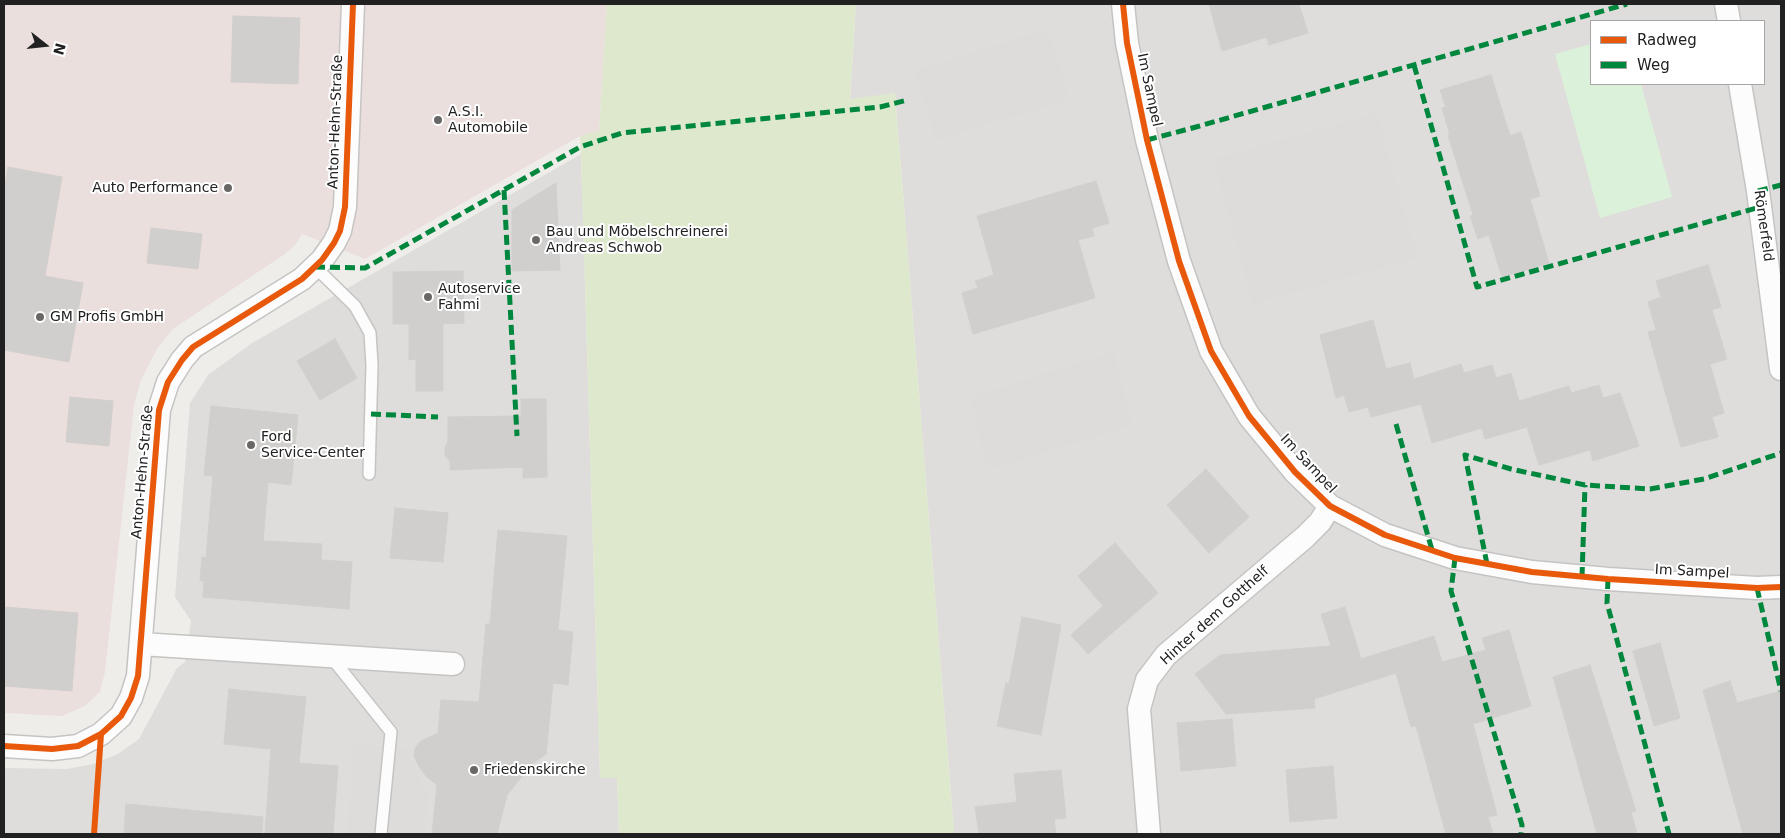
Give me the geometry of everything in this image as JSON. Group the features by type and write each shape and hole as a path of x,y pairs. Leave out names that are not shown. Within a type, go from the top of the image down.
{"street":[{"name":"Anton-Hehn-Straße","path":"4,746 52,749 78,746 101,734 121,716 131,698 138,676 159,410 168,382 182,360 194,347 302,279 322,260 340,231 345,207 353,4"},
{"name":"Im Sampel","path":"1123,4 1127,43 1146,140 1179,261 1211,351 1249,416 1295,472 1330,506 1385,534 1454,558 1532,572 1608,579 1747,588 1781,587"},
{"path":"1726,4 1729,20"},
{"name":"Römerfeld","path":"1740,85 1758,190 1781,369"},
{"name":"Hinter dem Gotthelf","path":"1150,834 1138,709 1147,680 1166,655 1305,537 1320,522 1330,506"},
{"path":"141,644 453,664"}],"lane":[{"path":"315,267 355,306 370,333 372,365 369,474"},
{"path":"330,656 391,732 381,834"}],"shaded area":[{"path":"4,4 607,4 599,131 580,136 365,259 302,234 296,244 285,254 173,329 157,349 141,380 134,405 105,672 100,692 85,706 62,716 4,713"},
{"path":"856,4 1781,4 1781,834 943,834 954,832 895,93 850,100"},
{"path":"1047,29 1070,99 936,140 914,71"},
{"path":"1377,113 1417,258 1253,304 1213,159"},
{"path":"581,154 600,778 617,778 619,834 4,834 4,768 67,769 93,764 118,754 139,739 177,668 185,662 191,621 175,597 190,403 208,375 252,343"},
{"path":"1114,352 1132,425 988,470 970,397"},
{"path":"354,745 408,750 413,767 421,783 429,788 425,834 347,834"}],"green space":[{"path":"607,4 856,4 850,99 895,93 954,833 619,834 617,778 600,778 580,136 599,131"},
{"path":"1590,44 1590,85 1641,85 1672,197 1600,218 1555,54"}],"building":[{"path":"1209,4 1299,4 1308,33 1269,45 1267,37 1222,51"},
{"path":"233,16 300,18 298,84 231,82"},
{"path":"1491,75 1510,136 1521,132 1540,196 1530,199 1549,263 1502,277 1489,235 1478,239 1470,216 1473,215 1448,135 1450,135 1442,108 1446,107 1440,90"},
{"path":"8,167 62,177 45,276 83,283 69,362 4,350 4,190"},
{"path":"1096,181 1109,223 1092,228 1094,236 1078,240 1095,298 973,334 962,293 978,288 975,281 994,275 977,216"},
{"name":"Bau und Möbelschreinerei Andreas Schwob","path":"556,183 560,270 512,271 512,210"},
{"path":"151,228 202,234 198,269 147,263"},
{"path":"1708,265 1721,307 1712,310 1727,359 1710,364 1724,413 1712,417 1718,437 1681,447 1648,332 1656,330 1648,302 1661,297 1656,281"},
{"name":"Autoservice Fahmi","path":"463,271 464,323 443,324 443,391 416,391 416,359 409,360 409,324 393,324 393,272"},
{"path":"1373,320 1386,369 1410,363 1414,379 1461,364 1464,373 1492,365 1496,378 1511,373 1519,401 1569,386 1571,393 1599,385 1603,398 1620,393 1639,446 1593,461 1590,450 1539,465 1527,427 1485,439 1482,428 1432,443 1421,404 1371,417 1368,407 1349,412 1344,395 1336,398 1320,335"},
{"path":"335,339 357,378 320,400 297,361"},
{"path":"70,397 113,401 109,446 66,442"},
{"path":"521,399 546,399 547,477 523,478 523,467 450,470 450,461 445,456 445,447 448,441 448,417 521,416"},
{"path":"211,406 298,415 291,485 268,482 263,541 322,544 321,560 352,562 349,609 203,597 204,581 200,580 202,557 206,558 213,476 204,475"},
{"path":"1206,469 1249,517 1209,553 1167,505"},
{"path":"395,508 448,513 443,562 390,558"},
{"path":"498,530 567,536 558,630 573,632 568,685 553,683 546,754 531,765 507,795 497,834 432,834 437,785 426,776 418,765 414,755 415,748 421,741 438,733 441,700 479,702 486,624 490,624"},
{"path":"1115,543 1158,593 1088,654 1071,635 1103,606 1078,576"},
{"path":"4,607 78,613 72,691 4,686"},
{"path":"1345,607 1361,659 1434,636 1442,662 1486,650 1482,638 1509,630 1531,706 1473,724 1497,815 1488,817 1493,834 1446,834 1416,726 1411,727 1396,673 1314,699 1315,708 1226,714 1195,674 1220,655 1331,646 1321,614"},
{"path":"1022,617 1061,625 1041,735 997,726 1006,683 1009,684"},
{"path":"1660,643 1680,718 1654,726 1633,651"},
{"path":"1590,665 1636,811 1631,812 1637,834 1597,834 1553,677"},
{"path":"1730,681 1737,703 1781,691 1781,834 1743,834 1703,690"},
{"path":"229,689 306,697 299,763 338,766 333,834 265,834 271,749 224,744"},
{"path":"1232,719 1236,766 1181,771 1177,723"},
{"path":"1333,766 1337,818 1290,822 1286,770"},
{"path":"1061,770 1066,818 1054,819 1056,834 979,834 975,807 1017,802 1014,774"},
{"path":"126,804 263,817 262,834 124,834"}],"marked path":[{"path":"1147,140 1627,4"},
{"path":"1414,65 1477,287 1760,207"},
{"path":"315,267 365,268 580,147 622,133 880,107 907,100"},
{"path":"1758,191 1781,185"},
{"path":"504,190 517,436"},
{"path":"371,414 438,417"},
{"path":"1396,424 1432,550"},
{"path":"1487,564 1465,455 1511,469 1585,485 1650,489 1704,479 1781,453"},
{"path":"1582,577 1585,485"},
{"path":"1455,558 1451,591 1522,825 1521,834"},
{"path":"1608,579 1607,603 1669,834"},
{"path":"1757,588 1781,691"}],"cycle path":[{"path":"4,746 52,749 78,746 101,734 121,716 131,698 138,676 159,410 168,382 193,347 302,279 322,260 340,231 345,207 353,4"},
{"path":"1123,4 1127,43 1147,140 1179,261 1211,351 1249,416 1295,472 1330,506 1385,535 1455,558 1532,572 1608,579 1757,588 1781,587"},
{"path":"94,834 101,734"}],"place":[{"name":"A.S.I. Automobile","path":"438,120"},
{"name":"Auto Performance","path":"228,188"},
{"name":"Bau und Möbelschreinerei Andreas Schwob","path":"536,240"},
{"name":"Autoservice Fahmi","path":"428,297"},
{"name":"GM Profis GmbH","path":"40,317"},
{"name":"Ford Service-Center","path":"251,445"},
{"name":"Friedenskirche","path":"474,770"}]}
